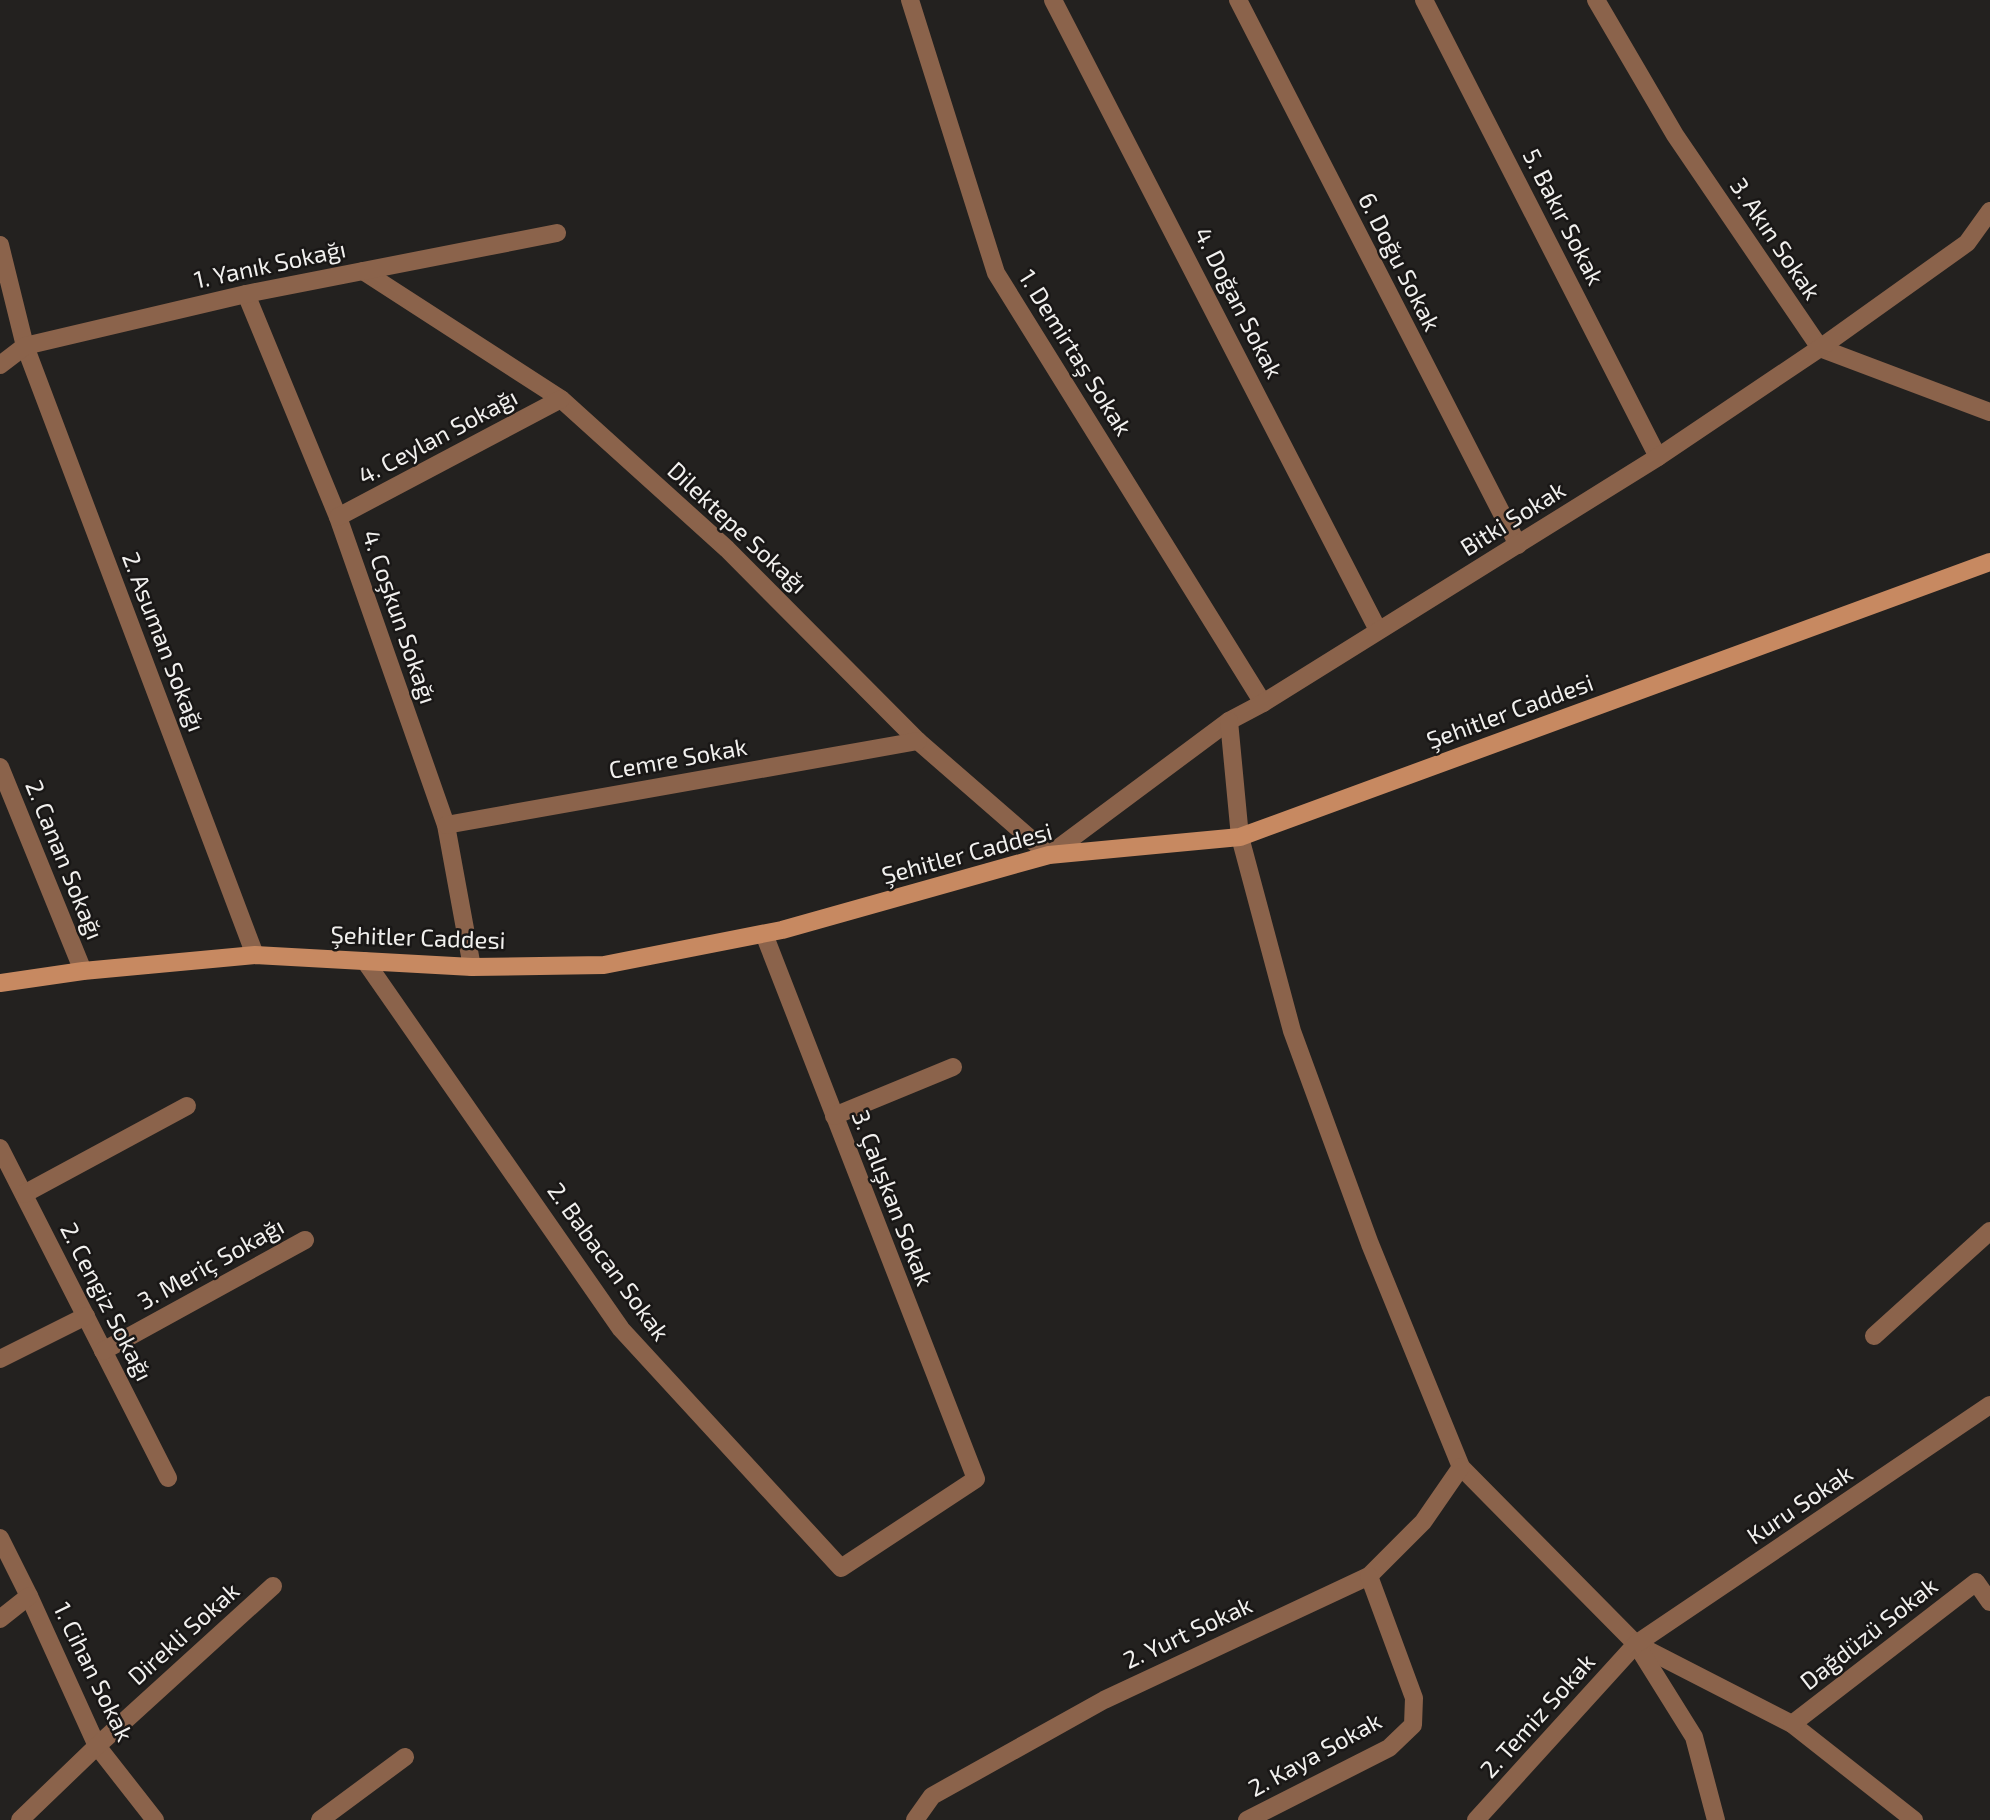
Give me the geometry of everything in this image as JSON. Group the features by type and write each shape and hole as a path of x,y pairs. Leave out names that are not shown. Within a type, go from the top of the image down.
{"street":[{"name":"1. Demirtaş Sokak","path":"909,0 996,273 1263,702"},
{"name":"4. Doğan Sokak","path":"1053,0 1378,630"},
{"name":"6. Doğu Sokak","path":"1238,0 1518,545"},
{"name":"5. Bakır Sokak","path":"1424,0 1658,457"},
{"name":"3. Akın Sokak","path":"1596,0 1675,135 1819,348"},
{"name":"Bitki Sokak","path":"1049,855 1229,721 1658,457 1819,348 1967,243 1990,211"},
{"name":"1. Yanık Sokağı","path":"0,365 24,346 246,294 557,233"},
{"name":"2. Asuman Sokağı","path":"0,245 24,346 255,955"},
{"name":"Dilektepe Sokağı","path":"363,271 561,399 727,549 918,741 1049,855"},
{"name":"4. Coşkun Sokağı","path":"246,294 338,517 446,825 472,967"},
{"path":"1819,348 1990,412"},
{"name":"4. Ceylan Sokağı","path":"338,517 561,399"},
{"name":"Şehitler Caddesi","path":"0,983 83,971 255,955 472,967 604,965 764,934 1049,855 1240,837 1990,562"},
{"path":"1229,721 1240,837 1292,1031 1370,1244 1461,1466 1636,1644 1694,1737 1716,1820"},
{"name":"Cemre Sokak","path":"446,825 918,741"},
{"name":"2. Canan Sokağı","path":"0,767 83,971"},
{"name":"3. Çalışkan Sokak","path":"764,934 976,1479"},
{"name":"2. Babacan Sokak","path":"365,961 621,1329 841,1567 976,1479"},
{"path":"834,1116 953,1067"},
{"path":"24,1194 187,1106"},
{"name":"2. Cengiz Sokağı","path":"0,1148 168,1478"},
{"path":"1874,1336 1990,1231"},
{"name":"3. Meriç Sokağı","path":"103,1351 305,1240"},
{"path":"0,1359 86,1316"},
{"name":"Kuru Sokak","path":"1636,1644 1990,1405"},
{"name":"2. Yurt Sokak","path":"915,1820 932,1796 1104,1700 1370,1576 1423,1522 1461,1466"},
{"name":"1. Cihan Sokak","path":"0,1538 97,1746 155,1820"},
{"name":"2. Kaya Sokak","path":"1247,1820 1389,1748 1413,1725 1414,1698 1370,1576"},
{"name":"Dağdüzü Sokak","path":"1792,1724 1976,1582 1990,1602"},
{"name":"Direkli Sokak","path":"20,1820 273,1586"},
{"path":"0,1619 29,1596"},
{"path":"1636,1644 1792,1724 1914,1820"},
{"name":"2. Temiz Sokak","path":"1476,1820 1636,1644"},
{"path":"320,1820 405,1756"}]}
